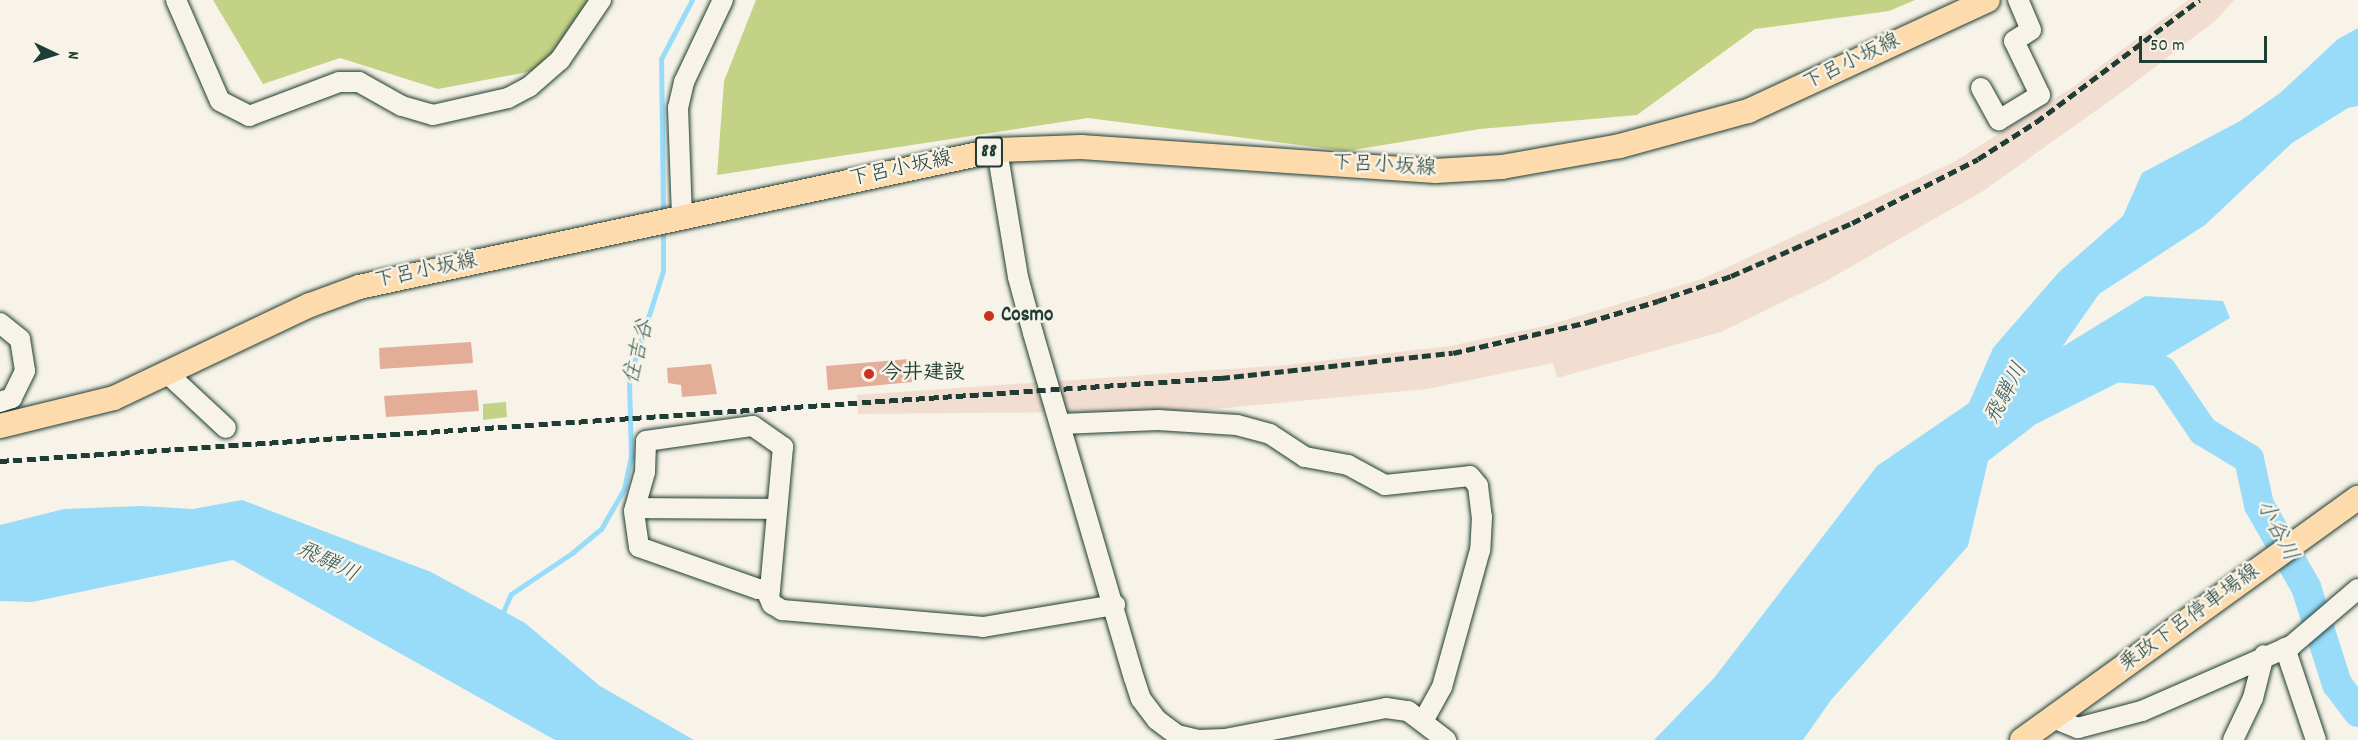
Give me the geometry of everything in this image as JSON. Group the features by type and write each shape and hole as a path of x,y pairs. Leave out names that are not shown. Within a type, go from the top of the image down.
{"main road":[{"name":"下呂小坂線","path":"0,426 88,406 168,374 310,305 359,287 997,150 1081,147 1386,169 1502,167 1620,146 1748,111 1988,0"},
{"name":"乗政下呂停車場線","path":"2022,740 2358,498"}],"street":[{"path":"176,0 220,101 249,116 339,82 359,82 402,106 433,115 508,98 529,87 560,60 601,0"},
{"path":"682,217 678,108 684,82 723,0"},
{"path":"1981,88 1999,120 2040,95 2014,41 2031,30 2018,0"},
{"path":"997,150 1018,277 1141,699 1157,720 1177,735 1198,740 1225,739 1386,708 1408,711 1424,720 1446,740"},
{"path":"0,323 20,339 25,371 21,386 12,398 0,402"},
{"path":"168,374 226,428"},
{"path":"1061,424 1158,420 1237,425 1270,434 1305,457 1348,465 1385,485 1470,476 1478,486 1482,517 1480,550 1442,687 1424,720"},
{"path":"770,589 758,589 639,547 635,508 645,472 646,441 753,426 783,447 770,589 772,604 782,610 983,627 1115,605"},
{"path":"635,508 777,509"},
{"path":"2053,718 2078,728 2142,711 2288,647 2354,592"},
{"path":"2288,647 2316,740"},
{"path":"2233,740 2253,698 2264,656"}],"shaded area":[{"path":"2188,0 2234,0 2216,20 2129,87 1983,191 1826,281 1721,332 1557,378 1553,363 1427,389 1192,411 858,414 857,395 1287,365 1450,346 1549,325 1702,279 1954,162 2073,87"}],"green space":[{"path":"213,0 593,0 538,70 438,89 340,58 263,84"},
{"path":"756,0 1915,0 1889,11 1755,29 1637,115 1480,129 1347,151 1088,118 717,175 724,81"},
{"path":"506,402 507,417 483,420 483,404"}],"water":[{"name":"飛騨川","path":"2358,28 2358,106 2348,108 2292,143 2205,225 2099,294 2062,347 2145,296 2223,301 2230,318 2141,371 2036,424 1988,461 1968,546 1831,700 1803,740 1654,740 1714,678 1877,466 1969,403 1993,348 2059,272 2123,216 2142,173 2240,121 2280,93 2338,39"},
{"name":"飛騨川","path":"242,500 431,572 525,623 600,686 694,740 555,740 233,560 32,602 0,601 0,525 64,509 141,506 193,509"}],"building":[{"path":"471,342 473,363 380,369 379,348"},
{"name":"今井建設","path":"909,359 912,382 828,390 826,366"},
{"path":"711,364 717,394 682,397 681,385 668,383 667,368"},
{"path":"477,390 479,411 386,417 384,396"}],"waterway":[{"name":"住吉谷","path":"663,215 661,59 692,0"},
{"name":"住吉谷","path":"501,617 511,594 572,553 601,529 624,489 631,457 629,378 663,271 663,228"},
{"name":"小谷川","path":"2101,366 2162,371 2203,431 2249,459 2259,505 2306,587 2337,684 2358,712"}],"railway":[{"path":"0,461 1221,378 1453,353 1588,322 1658,301 1731,276 1852,223 1978,159 2036,122 2199,0"}],"place":[{"name":"Cosmo","path":"989,316"},
{"name":"今井建設","path":"869,374"}]}
